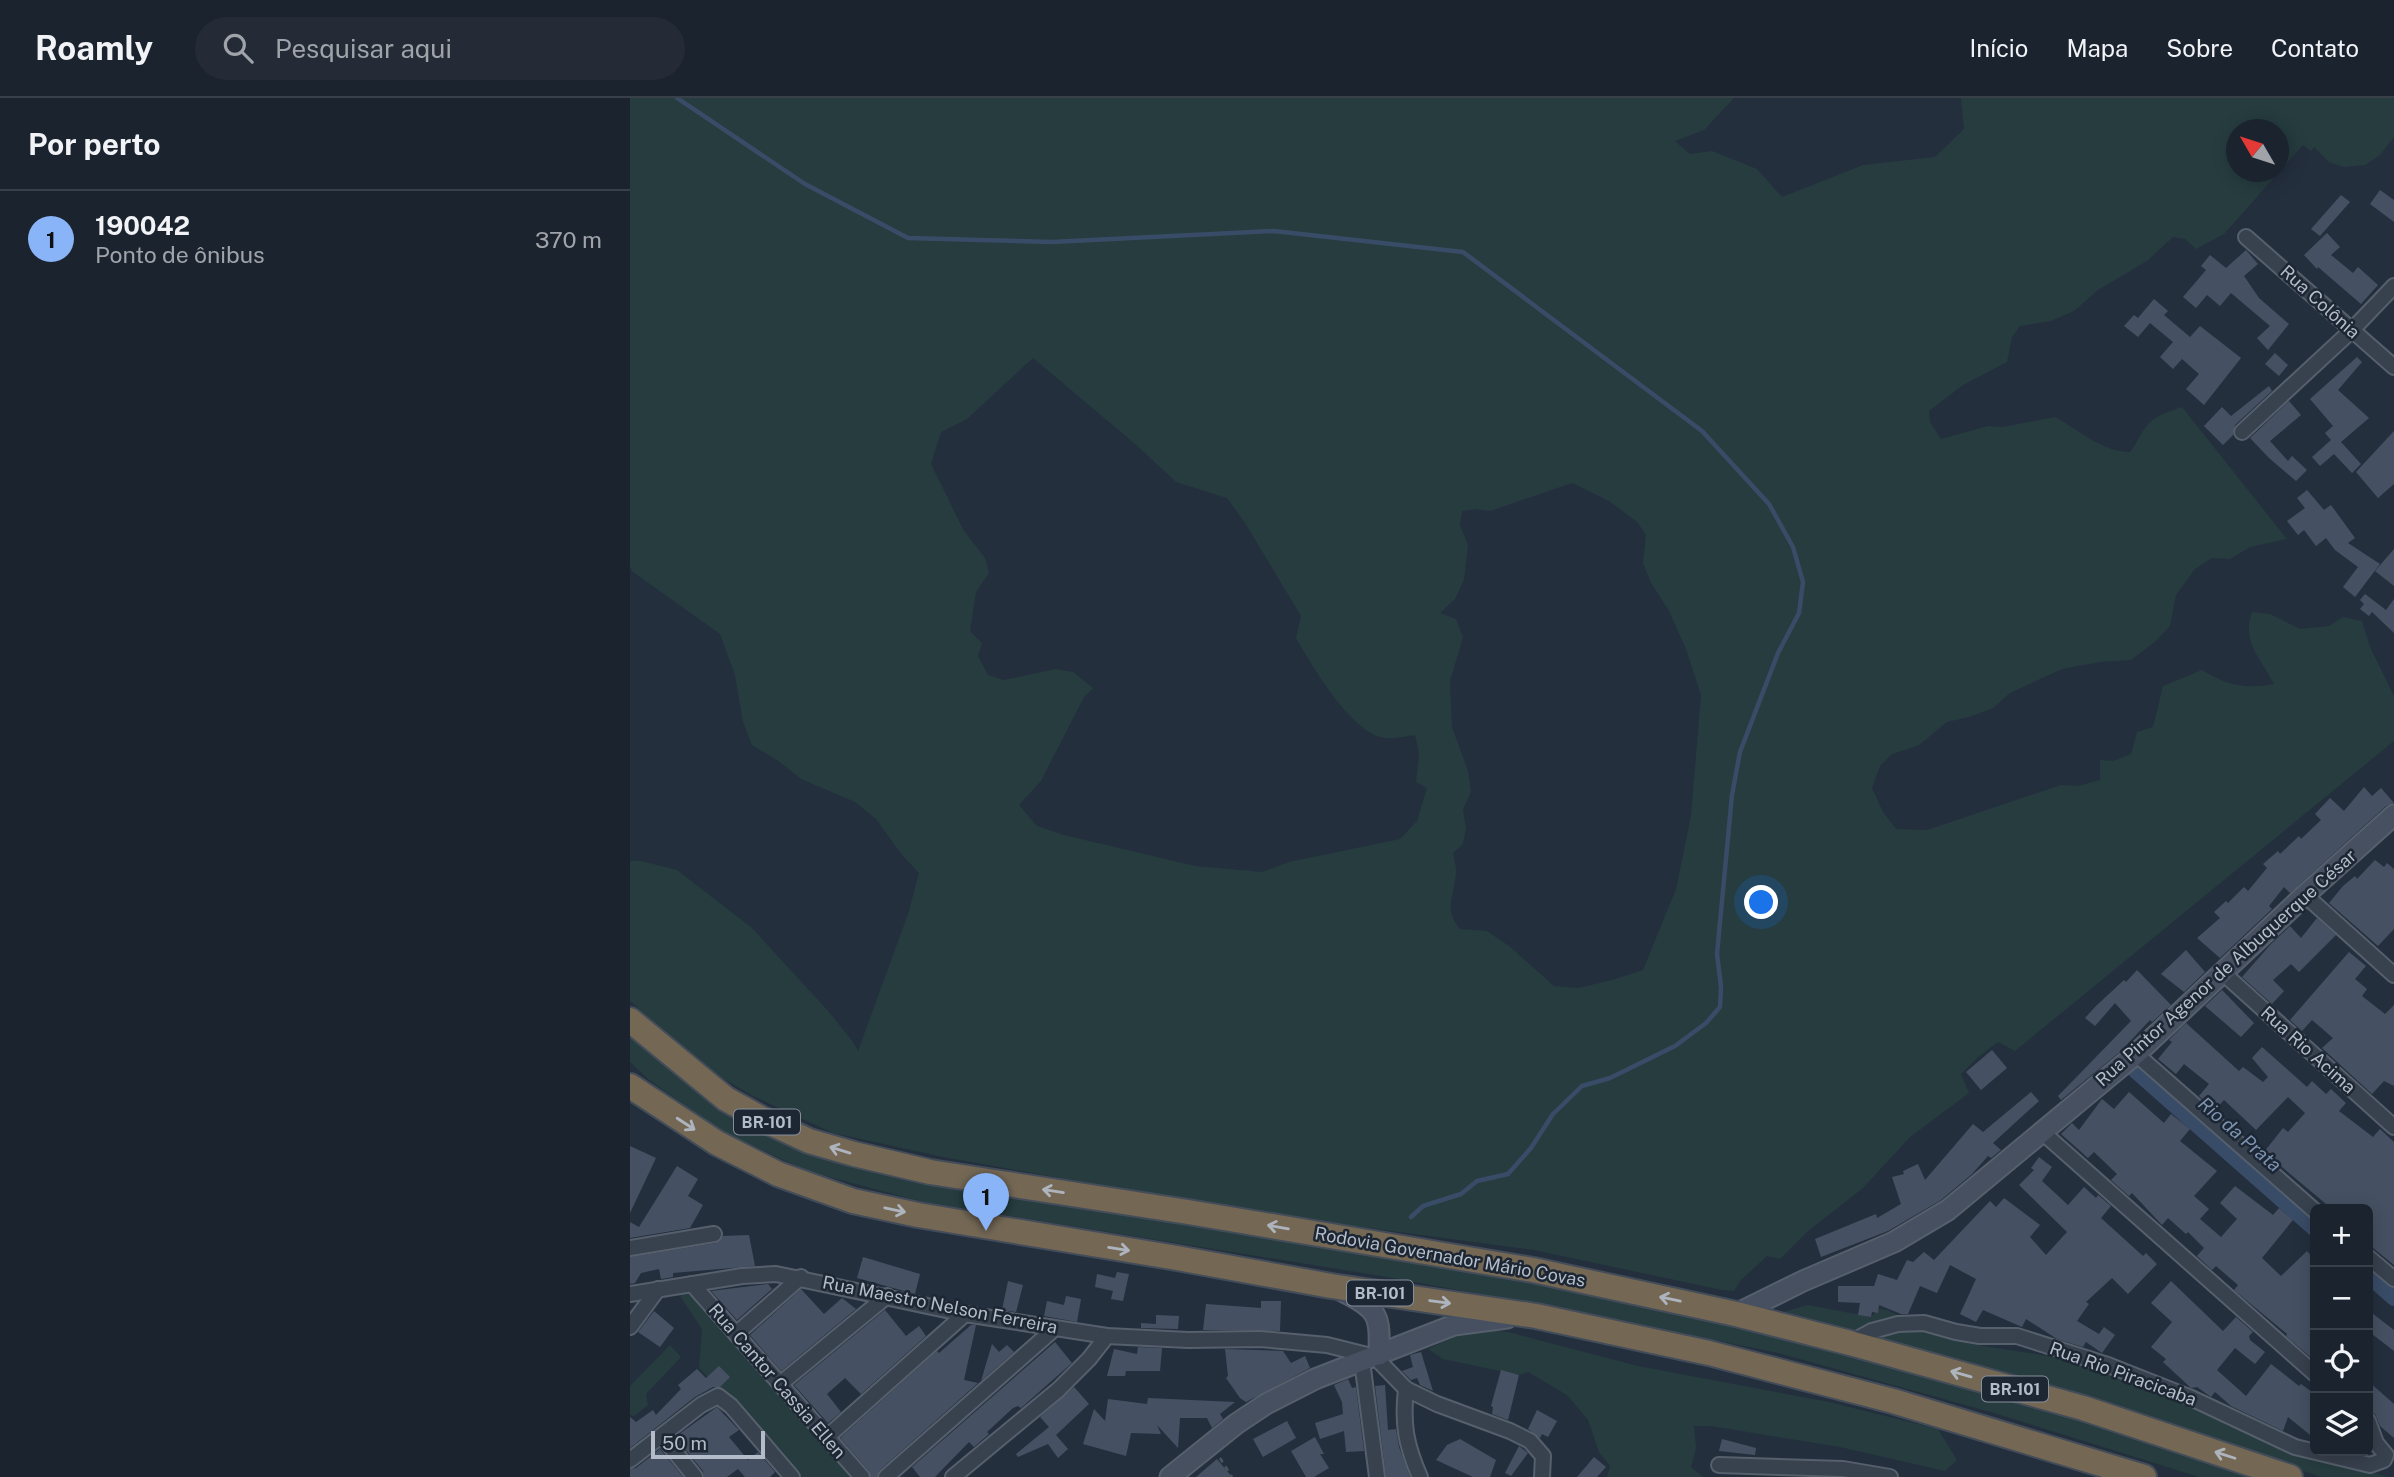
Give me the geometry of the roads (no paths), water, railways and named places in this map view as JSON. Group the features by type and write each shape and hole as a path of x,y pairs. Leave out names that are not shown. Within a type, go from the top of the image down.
{"highway":[{"name":"Rodovia Governador Mário Covas","path":"630,1020 726,1099 809,1141 854,1154 930,1172 1546,1272 1737,1314 2082,1408 2290,1477"},
{"name":"BR-101","path":"633,1095 753,1162 853,1201 918,1215 1331,1286 1536,1316 1709,1353 1893,1401 2144,1477"}],"street":[{"name":"Rua Colônia","path":"2246,237 2394,367"},
{"path":"2242,432 2351,331 2394,286"},
{"name":"Rua Pintor Agenor de Albuquerque César","path":"1737,1314 1894,1242 1948,1210 2136,1054 2305,894 2394,816"},
{"path":"2305,894 2394,975"},
{"name":"Rua Rio Acima","path":"2223,973 2394,1127"},
{"path":"2136,1054 2310,1207"},
{"path":"2041,1131 2310,1370"},
{"path":"630,1248 714,1234"},
{"path":"2373,1261 2394,1279"},
{"name":"Rua Maestro Nelson Ferreira","path":"630,1294 764,1274 801,1278 965,1314 1054,1329 1107,1336 1305,1342 1372,1358"},
{"path":"736,1334 801,1278"},
{"name":"Rua Cantor Cassia Ellen","path":"692,1284 862,1477"},
{"path":"1331,1286 1363,1303 1375,1313 1379,1328 1372,1358 1377,1477"},
{"path":"630,1327 658,1289"},
{"path":"780,1384 887,1296"},
{"path":"827,1437 965,1314"},
{"path":"1170,1477 1266,1404 1315,1379 1454,1325 1536,1316"},
{"name":"Rua Rio Piracicaba","path":"1850,1343 1872,1331 1898,1324 1924,1323 1980,1336 2017,1336 2108,1366 2189,1397 2295,1447 2370,1465 2390,1455 2375,1443 2373,1437"},
{"path":"886,1477 1054,1329"},
{"path":"953,1477 1058,1390 1089,1359 1107,1336"},
{"path":"1372,1358 1406,1389 1422,1398 1530,1441 1543,1456 1542,1477"},
{"path":"1406,1389 1403,1415 1405,1433 1420,1477"},
{"path":"630,1460 701,1405 718,1396 732,1406 792,1477"},
{"path":"662,1436 695,1477"},
{"path":"1719,1465 1781,1473 1843,1469 1890,1477"}],"waterway":[{"path":"677,98 805,184 908,238 1052,242 1274,231 1463,252 1702,431 1769,504 1793,547 1803,582 1799,613 1778,653 1740,752 1732,795 1717,954 1721,987 1720,1007 1706,1023 1675,1046 1610,1078 1582,1086 1553,1114 1531,1148 1508,1174 1477,1181 1461,1194 1423,1206 1411,1217"},
{"name":"Rio da Prata","path":"2136,1071 2310,1225"},
{"name":"Rio da Prata","path":"2373,1279 2394,1298"}],"place":[{"name":"190042","path":"986,1231"}]}
